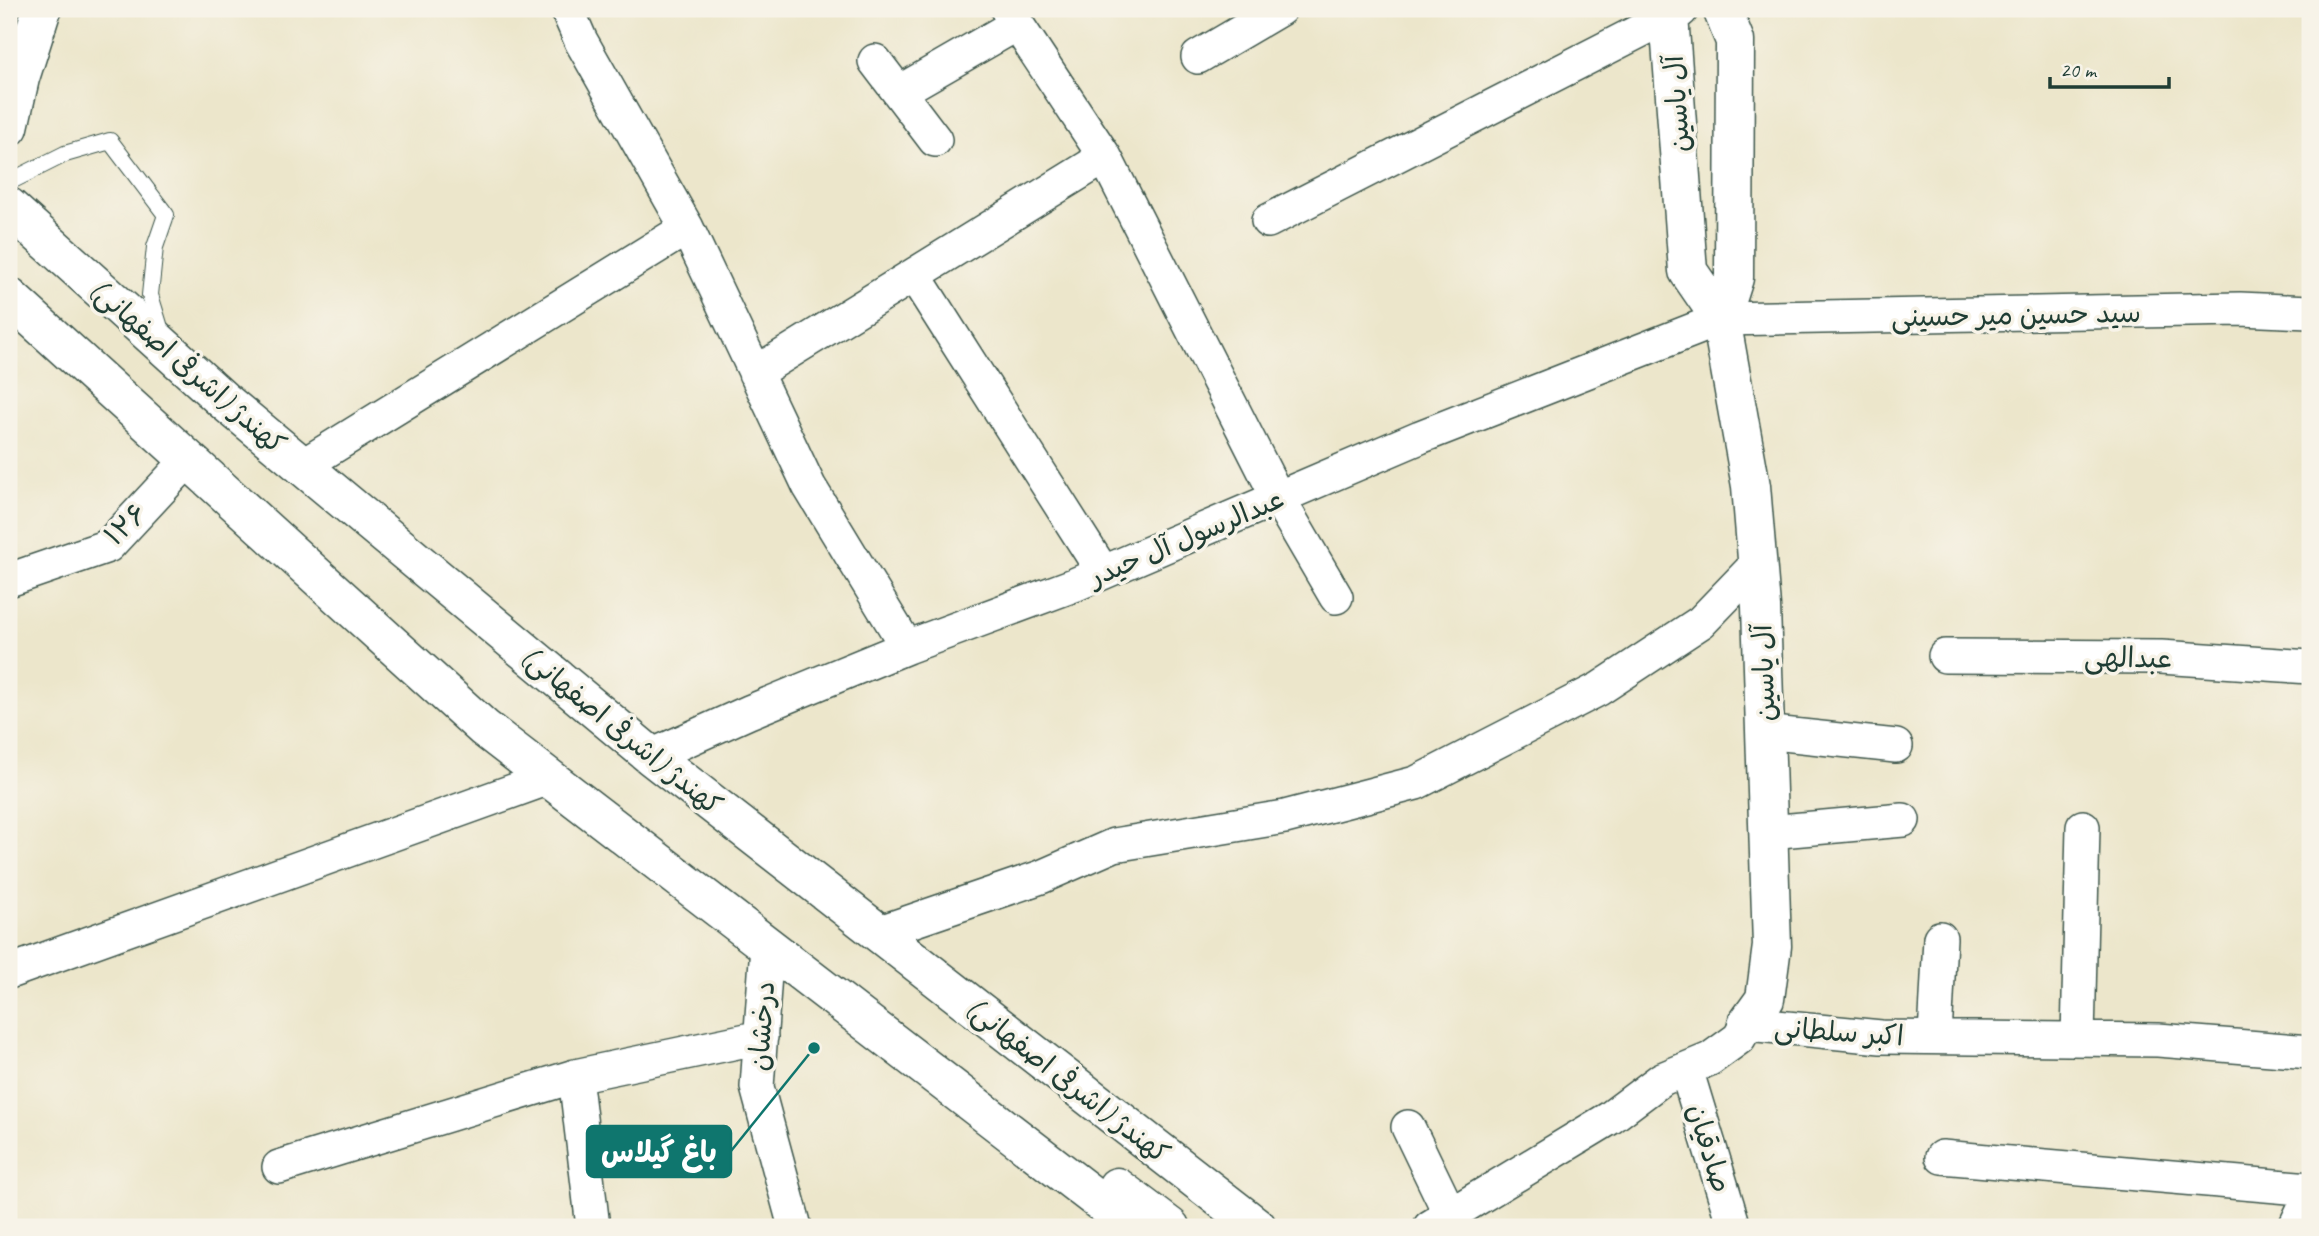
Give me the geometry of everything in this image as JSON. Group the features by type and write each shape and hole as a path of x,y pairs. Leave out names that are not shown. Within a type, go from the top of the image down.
{"main road":[{"path":"9,127 20,78 42,9"},
{"name":"آل یاسین","path":"1721,319 1734,278 1735,41 1722,9"},
{"name":"آل یاسین","path":"1674,12 1688,271 1721,319 1751,486 1757,564 1772,946 1765,999 1747,1024"},
{"name":"کهندژ (اشرفی اصفهانی)","path":"9,207 302,466 651,757 1257,1227"},
{"path":"9,297 484,728 1133,1227"},
{"path":"878,1032 979,1085 1170,1227"}],"street":[{"path":"569,9 581,41 687,228 809,486 907,648"},
{"path":"1198,57 1280,9"},
{"path":"1268,221 1674,12"},
{"path":"899,92 1012,16 1105,157 1278,498 1336,597"},
{"path":"875,61 935,140"},
{"path":"755,373 1105,157"},
{"path":"302,466 687,228"},
{"path":"914,275 1103,572"},
{"name":"سید حسین میر حسینی","path":"1721,319 2227,309 2310,312"},
{"name":"عبدالرسول آل حیدر","path":"651,757 749,712 1103,572 1420,437 1721,319"},
{"name":"۱۲۶","path":"9,580 108,545 188,460"},
{"path":"880,933 1041,877 1114,845 1285,817 1416,783 1599,689 1701,622 1757,564"},
{"name":"عبدالهی","path":"1945,656 2161,657 2310,667"},
{"path":"1765,732 1896,746"},
{"path":"9,972 549,778"},
{"path":"1768,832 1903,820"},
{"path":"2078,1039 2083,827"},
{"path":"1935,1037 1940,937"},
{"name":"درخشان","path":"767,946 757,1087 795,1227"},
{"name":"اکبر سلطانی","path":"1440,1222 1610,1118 1662,1079 1710,1059 1739,1038 1747,1024 1881,1037 2158,1040 2310,1052"},
{"path":"279,1167 575,1076 761,1037"},
{"name":"صادقیان","path":"1686,1069 1734,1227"},
{"path":"575,1076 593,1227"},
{"path":"1408,1127 1440,1222"},
{"path":"1942,1157 2310,1189"},
{"path":"2295,1227 2310,1195"}],"lane":[{"path":"9,182 65,154 110,141 166,215 155,247 149,295 168,350"}],"place":[{"name":"باغ گیلاس","path":"814,1048"}]}
